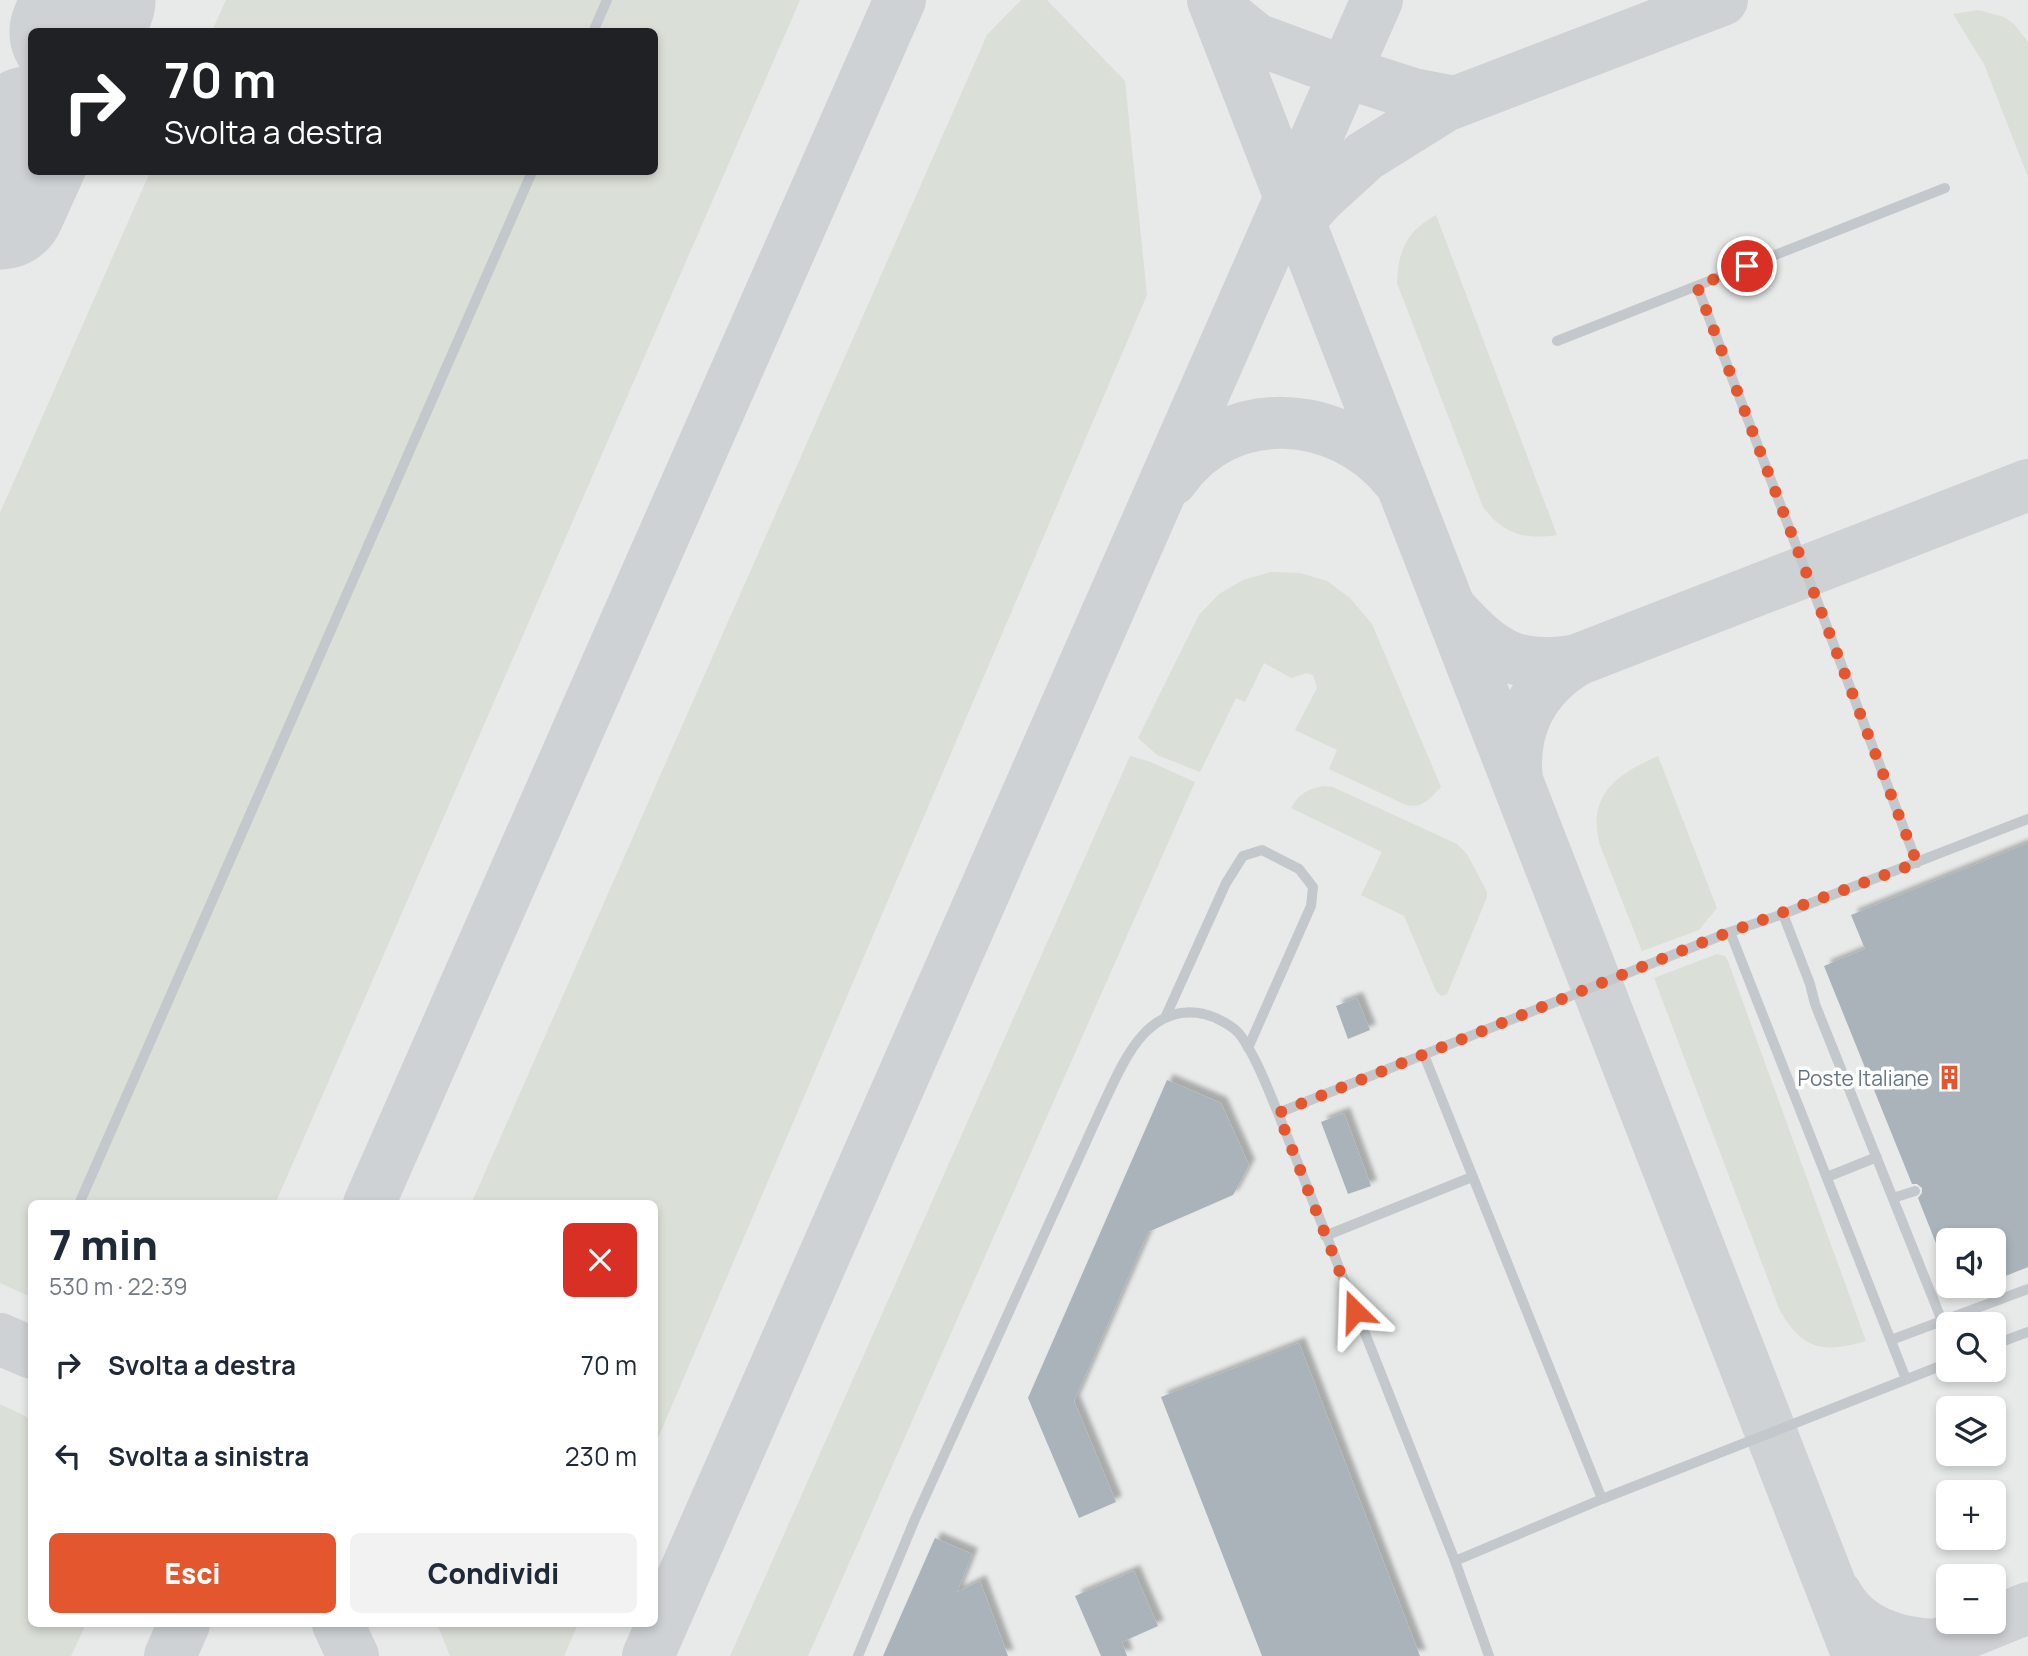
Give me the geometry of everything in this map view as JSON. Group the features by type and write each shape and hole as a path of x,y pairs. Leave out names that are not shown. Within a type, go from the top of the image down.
{"lane":[{"path":"595,28 607,0"},
{"path":"81,1200 531,175"},
{"path":"1557,341 1945,188"},
{"path":"1697,286 1917,863"},
{"path":"1278,1113 1730,932 2028,819"},
{"path":"1165,1018 1226,883 1243,856 1262,850 1299,869 1313,887 1311,906 1248,1048"},
{"path":"1783,914 1811,984 1815,1004 1938,1312"},
{"path":"1730,932 1906,1379"},
{"path":"858,1656 915,1519 1100,1111 1132,1048 1149,1026 1173,1014 1197,1013 1213,1016 1239,1033 1278,1113 1455,1561 1489,1656"},
{"path":"1424,1055 1602,1499"},
{"path":"1827,1177 1877,1157"},
{"path":"1325,1236 1472,1177"},
{"path":"1893,1198 1915,1191"},
{"path":"1966,1312 2028,1289"},
{"path":"1891,1340 1936,1323"},
{"path":"2006,1340 2028,1332"},
{"path":"1455,1561 1602,1499 1936,1368"}],"shaded area":[{"path":"0,0 2028,0 2028,1656 0,1656"},
{"path":"226,0 800,0 277,1200 28,1200 28,1296 0,1283 0,513 149,175 658,175 658,28 213,28"},
{"path":"1021,0 1047,0 1125,81 1147,295 658,1438 658,1200 473,1200 987,35"},
{"path":"1978,10 2004,17 2014,24 2028,42 2028,177 1984,64 1953,14"},
{"path":"1436,215 1557,535 1535,537 1516,533 1498,523 1483,507 1397,283 1399,261 1406,243 1418,228"},
{"path":"1271,572 1300,573 1327,581 1350,598 1372,624 1441,787 1426,802 1406,805 1329,769 1337,750 1295,730 1317,688 1313,675 1306,673 1291,678 1264,663 1245,702 1236,698 1200,772 1157,755 1138,738 1199,615 1219,594 1243,580"},
{"path":"1130,756 1195,782 808,1656 730,1656"},
{"path":"1658,756 1717,908 1699,930 1642,951 1600,845 1598,812 1602,799 1618,779"},
{"path":"1323,786 1333,787 1457,844 1467,854 1487,892 1487,897 1447,994 1441,996 1436,991 1404,916 1361,895 1382,852 1291,808 1304,793"},
{"path":"1717,954 1725,956 1728,961 1866,1341 1838,1347 1816,1346 1798,1334 1780,1311 1654,978"},
{"path":"0,1404 28,1418 28,1627 85,1627 71,1656 0,1656"},
{"path":"438,1627 577,1627 564,1656 450,1656"}],"building":[{"name":"Poste Italiane","path":"2028,843 2028,1267 2006,1276 2006,1228 1936,1228 1936,1243 1918,1198 1922,1188 1912,1184 1824,966 1865,949 1851,915"},
{"path":"1357,998 1370,1030 1348,1039 1336,1006"},
{"path":"1167,1080 1221,1103 1249,1165 1233,1195 1148,1232 1074,1401 1116,1502 1079,1518 1028,1398"},
{"path":"1344,1113 1371,1186 1348,1194 1321,1122"},
{"path":"1299,1343 1420,1656 1262,1656 1161,1397"},
{"path":"935,1538 972,1554 957,1592 980,1581 1008,1656 883,1656"},
{"path":"1134,1571 1158,1626 1122,1642 1127,1656 1101,1656 1075,1596"}],"taxiway":[{"path":"371,1200 900,0"},
{"path":"1213,0 1858,1656"},
{"path":"1214,0 1224,13 1256,39 1413,94 1455,102"},
{"path":"648,1656 1377,0"},
{"path":"1290,231 1319,198 1365,156 1445,106 1722,0"},
{"path":"1172,480 1195,454 1222,436 1252,426 1284,423 1315,427 1346,438 1373,455 1397,479"},
{"path":"1517,779 1518,743 1528,710 1548,682 1577,660 2028,485"},
{"path":"1452,610 1480,638 1507,656 1537,663 1577,660"},
{"path":"0,1339 28,1351"},
{"path":"1837,1595 1845,1608 1856,1618 1880,1634 1909,1642 1938,1645 1924,1656"},
{"path":"1909,1656 2028,1608"},
{"path":"170,1656 183,1627"},
{"path":"339,1627 353,1656"}],"runway":[{"path":"78,28 89,0"},
{"path":"0,203 28,141"}],"place":[{"name":"Poste Italiane","path":"1949,1078"}],"route":[{"path":"1355,1311 1278,1113 1716,937 1917,863 1697,286 1747,266"}]}
